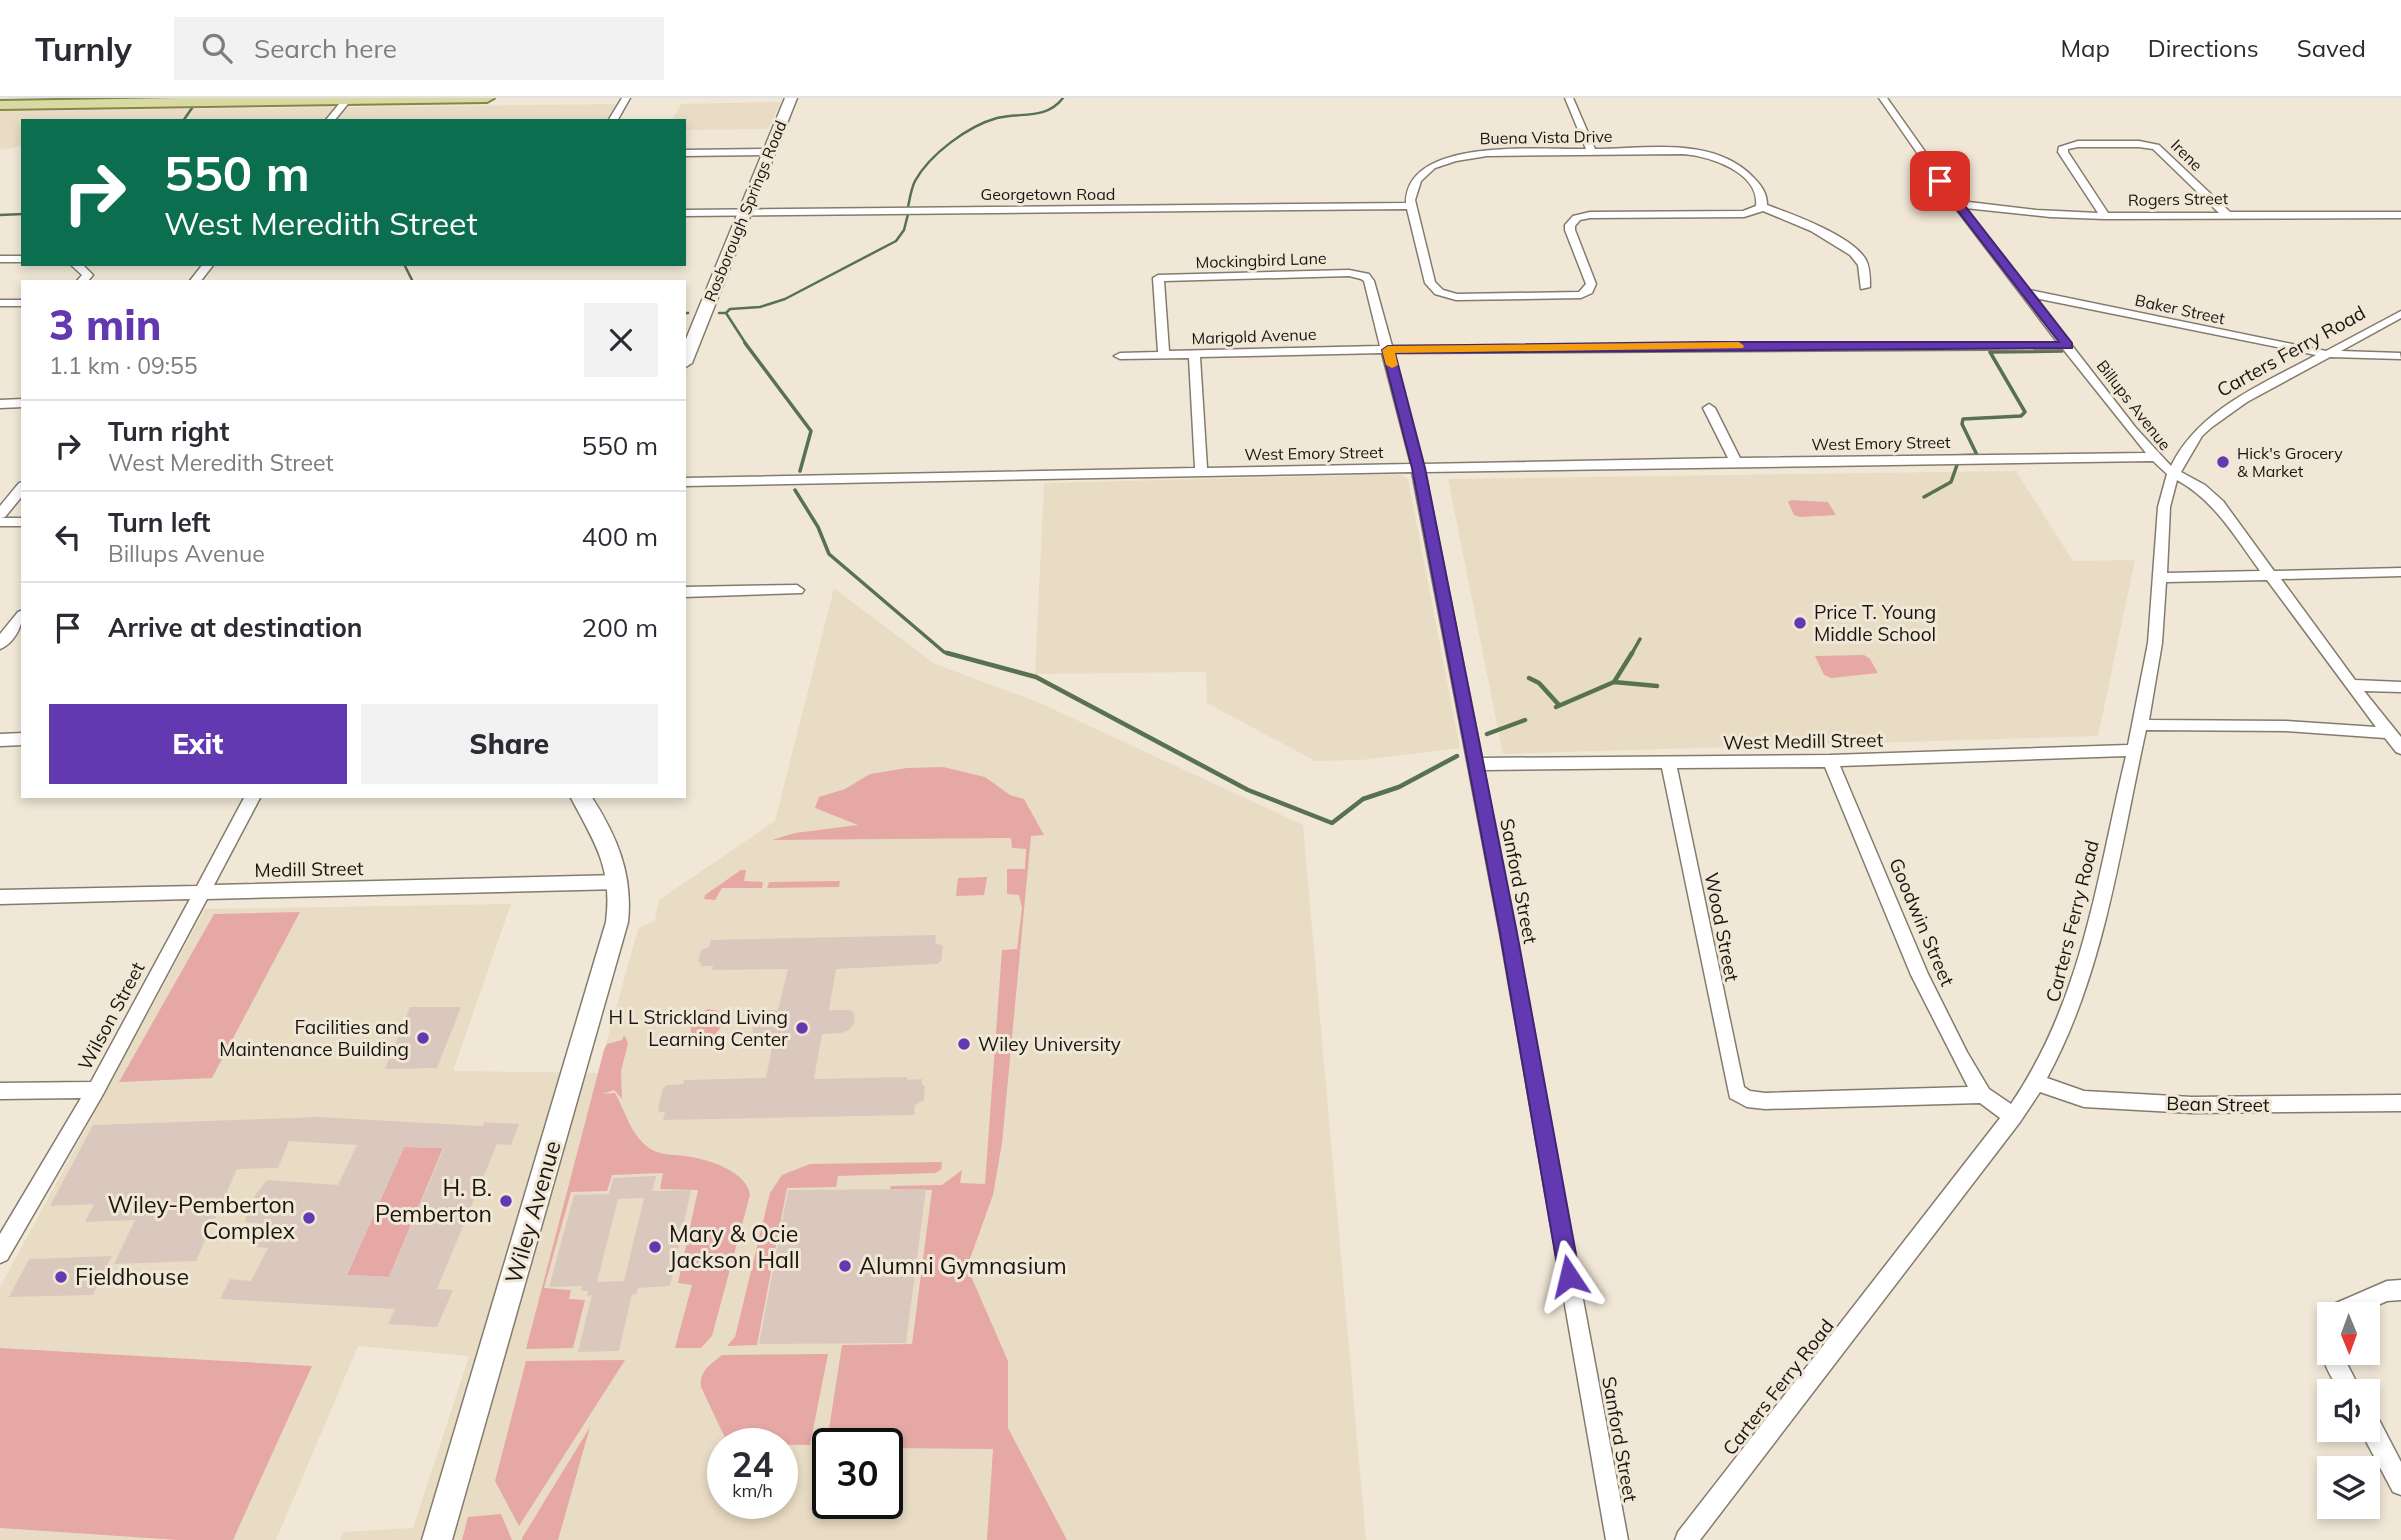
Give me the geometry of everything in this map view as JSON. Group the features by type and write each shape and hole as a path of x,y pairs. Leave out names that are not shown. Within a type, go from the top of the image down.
{"main road":[{"path":"1,106 487,98"}],"street":[{"path":"82,104 103,98"},
{"path":"613,119 626,98"},
{"name":"Rosborough Springs Road","path":"686,358 791,98"},
{"path":"1569,98 1592,152"},
{"name":"Billups Avenue","path":"1883,98 1957,204 2154,457 2173,474 2211,496 2401,748"},
{"path":"331,119 347,100"},
{"name":"Irene","path":"2105,216 2063,152 2064,147 2078,144 2139,144 2156,147 2226,214"},
{"name":"Buena Vista Drive","path":"1411,206 1412,190 1417,180 1426,169 1446,160 1486,153 1689,151 1720,156 1739,167 1758,189 1763,200 1762,207"},
{"path":"686,153 768,152"},
{"name":"Rogers Street","path":"1957,204 2028,213 2105,216 2401,215"},
{"path":"1411,206 1430,283 1443,294 1464,298 1575,296 1588,292 1591,284 1570,227 1571,222 1580,217 1744,214 1755,212 1762,207 1785,215 1850,250 1861,260 1865,287"},
{"name":"Georgetown Road","path":"686,213 1411,206"},
{"path":"0,259 21,259"},
{"path":"196,280 207,266"},
{"name":"Mockingbird Lane","path":"1164,355 1158,278 1349,273 1365,276"},
{"name":"Sanford Street","path":"1365,276 1388,350 1419,468 1508,933 1616,1540"},
{"name":"Baker Street","path":"2027,293 2326,354 2400,356"},
{"path":"0,303 21,303"},
{"name":"Carters Ferry Road","path":"1686,1540 2014,1116 2057,1048 2071,1014 2090,952 2140,726 2152,661 2164,507 2173,474 2191,443 2208,424 2243,400 2401,314"},
{"name":"Marigold Avenue","path":"1120,356 1707,346 2068,346"},
{"path":"1194,354 1201,472"},
{"path":"0,404 21,403"},
{"path":"1709,408 1735,462"},
{"name":"West Emory Street","path":"686,482 1735,462 2154,457"},
{"path":"0,514 21,488"},
{"path":"0,522 21,522"},
{"path":"2158,578 2401,572"},
{"path":"686,592 797,590"},
{"path":"0,644 21,618"},
{"path":"2351,685 2401,687"},
{"path":"2140,726 2286,726 2388,733"},
{"path":"0,740 21,739"},
{"name":"West Medill Street","path":"1474,764 1830,761 2133,750"},
{"name":"Goodwin Street","path":"1830,761 1920,975 1961,1058 1983,1095"},
{"name":"Wood Street","path":"1668,762 1732,1083 1741,1097 1765,1101 1983,1095"},
{"name":"Wilson Street","path":"0,1253 96,1090 252,798"},
{"path":"581,798 608,841 619,882"},
{"name":"Medill Street","path":"0,897 619,882"},
{"name":"Wiley Avenue","path":"437,1540 599,990 617,922 621,896 619,882"},
{"name":"Bean Street","path":"2037,1083 2084,1099 2179,1105 2401,1103"},
{"path":"0,1091 96,1090"},
{"path":"1983,1095 2014,1116"},
{"path":"2362,1302 2387,1291 2401,1290"},
{"path":"2379,1442 2401,1484"}],"shaded area":[{"path":"781,102 768,129 686,130 686,119 673,119 681,104"},
{"path":"626,104 618,119 21,119 21,146 0,150 0,112"},
{"name":"Price T. Young Middle School","path":"2016,471 2073,561 2135,560 2098,736 1503,754 1448,479"},
{"path":"1401,474 1408,479 1460,748 1361,760 1315,761 1207,703 1206,672 1035,674 1044,483"},
{"path":"1788,502 1828,502 1836,515 1794,515"},
{"name":"Wiley University","path":"834,588 935,664 1040,703 1303,825 1366,1540 340,1540 343,1532 413,1528 469,1356 358,1346 276,1540 0,1540 0,1287 205,909 511,904 453,1071 598,1073 638,929 655,920 659,900 775,821"},
{"path":"1864,655 1870,659 1878,673 1831,678 1824,675 1815,656"},
{"path":"943,767 985,777 1010,795 1024,799 1044,835 1031,836 1002,1143 993,1195 967,1267 1008,1361 1008,1428 1067,1540 987,1540 993,1449 903,1448 903,1428 829,1428 842,1345 912,1344 932,1190 890,1189 891,1186 942,1185 962,1170 960,1183 985,1184 1002,950 1017,949 1022,908 1019,895 1007,894 1007,869 1025,869 1026,849 1012,848 1011,838 772,840 795,833 858,825 815,808 819,797 845,789 870,774 907,768"},
{"path":"741,870 746,870 744,881 763,882 762,888 722,888 715,900 704,899 705,895"},
{"path":"987,877 984,895 956,896 958,878"},
{"path":"840,881 839,887 767,888 769,882"},
{"path":"300,912 212,1078 119,1082 214,914"},
{"path":"708,1009 718,1011 724,1022 715,1035 698,1038 691,1032 690,1023 697,1014"},
{"path":"624,1035 628,1043 621,1071 622,1099 614,1090 602,1094 615,1093 633,1129 653,1151 704,1160 725,1168 742,1179 750,1195 712,1336 701,1348 675,1348 692,1285 678,1283 698,1190 660,1189 663,1173 612,1175 607,1191 571,1192 544,1288 571,1290 569,1299 585,1300 573,1348 526,1349 604,1050 607,1044 622,1040"},
{"path":"404,1147 443,1148 389,1277 347,1275"},
{"path":"942,1162 941,1170 935,1173 838,1176 836,1187 787,1188 757,1345 727,1346 735,1337 770,1193 782,1175 810,1164"},
{"path":"0,1348 312,1366 233,1540 178,1540 0,1528"},
{"path":"828,1354 810,1445 798,1445 798,1428 720,1428 701,1387 701,1381 704,1372 722,1355"},
{"path":"625,1360 519,1526 495,1481 526,1361"},
{"path":"590,1427 558,1540 522,1540 522,1538"},
{"path":"501,1514 512,1540 462,1540 468,1517"}],"building":[{"name":"H L Strickland Living Learning Center","path":"936,935 935,943 943,946 941,961 937,964 836,969 829,1010 850,1010 854,1013 855,1022 849,1030 841,1033 822,1034 814,1079 922,1079 922,1085 925,1085 924,1100 915,1105 914,1115 663,1120 665,1112 659,1112 658,1109 663,1088 667,1085 683,1084 684,1080 766,1078 774,1037 759,1038 753,1032 752,1024 766,1010 778,1010 788,969 712,970 713,966 700,966 701,962 698,962 701,950 709,947 711,940"},
{"name":"Facilities and Maintenance Building","path":"410,1007 461,1007 437,1068 385,1069"},
{"path":"318,1117 483,1126 484,1122 519,1124 511,1145 497,1144 437,1289 453,1290 437,1327 388,1324 395,1309 220,1299 230,1279 251,1281 268,1248 255,1247 266,1224 245,1222 250,1202 267,1180 338,1185 357,1145 289,1141 278,1168 237,1169 196,1261 114,1264 135,1220 85,1222 94,1204 50,1206 93,1125","holes":["404,1147 444,1148 389,1277 347,1275"]},
{"name":"Mary & Ocie Jackson Hall","path":"656,1176 652,1191 691,1190 670,1286 638,1288 636,1294 632,1294 619,1351 578,1352 592,1295 587,1296 588,1291 581,1291 582,1286 549,1287 574,1195 609,1194 613,1178","holes":["644,1198 624,1281 597,1282 618,1199"]},
{"name":"Alumni Gymnasium","path":"926,1189 906,1343 759,1344 788,1190"},
{"name":"Fieldhouse","path":"112,1256 93,1295 9,1297 29,1259"}],"waterway":[{"path":"908,207 914,184 922,171 940,151 962,134 997,118 1049,110 1063,98"},
{"path":"184,119 192,108"},
{"path":"0,215 21,214"},
{"path":"726,313 730,309 760,307 785,299 896,241 904,230 908,214"},
{"path":"405,266 412,280"},
{"path":"719,313 726,313"},
{"path":"726,313 746,344"},
{"path":"745,343 811,431 800,471"},
{"path":"1952,456 1977,455 1962,424 1963,419 2021,416 2025,412 1990,352 2062,351"},
{"path":"1924,497 1951,482 1957,465"},
{"path":"795,490 818,527 829,554 944,652 950,654"},
{"path":"1631,655 1640,639"},
{"path":"1614,682 1632,653"},
{"path":"950,654 1036,677 1248,790 1332,823 1363,799 1399,787 1457,756"},
{"path":"1529,678 1539,683 1559,705"},
{"path":"1556,707 1614,682"},
{"path":"1614,682 1657,686"},
{"path":"1487,734 1525,720"}],"slow traffic":[{"path":"1392,365 1388,350 1739,346"}],"place":[{"name":"Hick's Grocery & Market","path":"2223,462"},
{"name":"Price T. Young Middle School","path":"1800,623"},
{"name":"H L Strickland Living Learning Center","path":"802,1028"},
{"name":"Facilities and Maintenance Building","path":"423,1038"},
{"name":"Wiley University","path":"964,1044"},
{"name":"H. B. Pemberton","path":"506,1201"},
{"name":"Wiley-Pemberton Complex","path":"309,1218"},
{"name":"Mary & Ocie Jackson Hall","path":"655,1247"},
{"name":"Alumni Gymnasium","path":"845,1266"},
{"name":"Fieldhouse","path":"61,1277"}],"route":[{"path":"1569,1276 1508,933 1419,468 1388,350 1707,346 2068,346 1940,181"}]}
